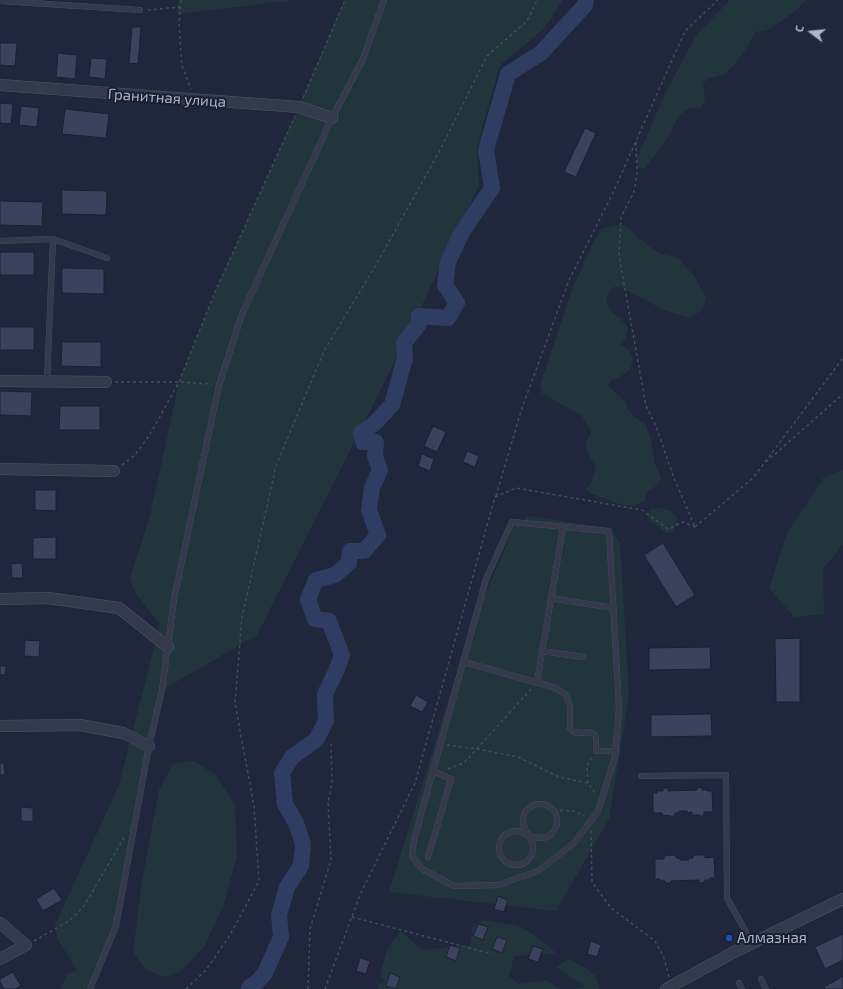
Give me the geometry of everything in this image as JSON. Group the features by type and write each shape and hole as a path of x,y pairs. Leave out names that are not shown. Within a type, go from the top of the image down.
{"street":[{"name":"Гранитная улица","path":"0,85 300,107 332,118"},
{"path":"0,381 106,382"},
{"path":"0,469 114,471"},
{"path":"0,600 48,598 119,608 168,647"},
{"path":"0,726 80,725 123,733 149,746"},
{"path":"670,988 752,943 843,899"},
{"path":"0,923 26,945 0,959"}],"lane":[{"path":"90,989 116,926 149,746 162,690 174,599 219,385 242,314 332,118 363,59 384,0"},
{"path":"0,1 140,10"},
{"path":"0,241 53,239 107,258"},
{"path":"47,382 53,239"},
{"path":"512,522 563,527 609,531 619,708 615,757 598,810 574,843 538,871 498,885 454,886 422,869 412,856 414,840 486,579 512,522"},
{"path":"537,682 563,527"},
{"path":"551,598 613,608"},
{"path":"542,652 583,657"},
{"path":"464,662 556,688 566,695 570,706 570,728 574,732 590,732 594,734 596,737 596,751 615,751"},
{"path":"428,857 451,779 434,771"},
{"path":"641,776 726,775 727,898 752,943"},
{"path":"554,810 546,805 540,804 533,805 527,809 523,815 522,822 524,829 528,835 532,840 532,853 529,859 518,865 510,865 504,861 500,856 498,849 499,842 503,836 508,832 515,830 522,831 528,835 535,838 542,839 549,837 557,827 558,820 554,810"},
{"path":"761,980 766,989"},
{"path":"739,983 742,989"}],"path":[{"path":"181,0 179,25 182,66 196,100"},
{"path":"114,471 135,455 149,436 179,382 215,292 300,107 345,0"},
{"path":"186,989 206,970 230,935 259,881 254,806 235,703 242,617 276,466 324,351 376,266 412,201 439,152 487,56 527,21 538,0"},
{"path":"495,497 521,411 569,280 612,195 685,31 718,0"},
{"path":"140,10 181,7"},
{"path":"636,140 637,173 634,192 621,217 619,256 646,406 656,426 674,478 695,527"},
{"path":"695,527 753,478 843,358"},
{"path":"106,382 179,382 219,385"},
{"path":"763,465 843,394"},
{"path":"642,510 668,529 683,522 695,527"},
{"path":"434,771 448,769 464,763 537,682"},
{"path":"308,989 310,929 331,860 328,802 332,782 331,744"},
{"path":"441,744 518,757 559,777 588,783"},
{"path":"596,751 587,765 588,783 601,802"},
{"path":"554,810 574,811 591,819 592,882 611,908 655,941 664,958 670,988"},
{"path":"26,945 69,921 84,906 126,833"},
{"path":"352,917 492,954"}],"shaded area":[{"path":"178,0 295,0 177,14"},
{"path":"345,0 563,0 543,30 500,65 477,146 479,185 404,343 257,635 162,690 116,926 90,989 60,989 68,974 77,970 57,938 55,925 119,785 160,624 135,593 130,578 150,516 179,382 215,292 278,154"},
{"path":"730,0 806,0 795,11 770,29 755,32 749,44 735,64 724,75 709,78 703,83 705,100 700,108 691,108 679,115 667,139 644,169 637,167 637,158 667,90 697,34"},
{"path":"626,225 638,238 660,254 677,257 694,276 706,298 702,310 690,318 664,310 621,287 614,287 609,292 606,302 612,312 625,323 628,330 625,339 620,344 627,348 633,359 630,370 610,381 608,386 625,401 628,410 646,425 651,441 655,464 661,478 655,487 648,491 645,501 633,506 622,505 590,493 586,489 591,483 596,469 585,445 591,432 582,416 542,393 540,385 570,295 592,245 601,229"},
{"path":"843,470 843,545 823,569 824,614 794,617 769,588 787,533 824,477"},
{"path":"660,508 671,511 677,517 677,523 672,532 666,533 648,519 650,509"},
{"path":"529,516 608,528 620,542 629,696 609,819 556,911 389,892 470,630 514,527"},
{"path":"194,761 216,775 235,805 237,856 223,907 204,947 181,971 165,977 146,970 133,953 142,881 159,790 173,764"},
{"path":"482,920 518,926 532,933 556,953 514,956 509,976 519,984 546,980 560,989 378,989 380,983 384,983 380,974 388,948 401,931 422,950 471,945 472,927"},
{"path":"569,959 586,968 595,976 600,989 573,989 586,987 556,967"}],"building":[{"path":"132,27 141,27 138,64 129,63"},
{"path":"0,43 17,43 15,66 0,65"},
{"path":"58,53 77,55 75,79 56,77"},
{"path":"91,58 107,59 105,79 89,77"},
{"path":"0,103 13,104 11,124 0,123"},
{"path":"21,106 39,108 37,127 19,125"},
{"path":"65,109 109,114 106,138 62,134"},
{"path":"585,128 596,133 576,177 564,172"},
{"path":"62,190 107,191 106,215 62,214"},
{"path":"0,201 43,202 42,226 0,225"},
{"path":"0,252 34,252 34,275 0,275"},
{"path":"62,268 104,269 104,294 62,293"},
{"path":"0,327 34,327 34,350 0,350"},
{"path":"62,342 101,342 101,367 61,366"},
{"path":"0,391 32,392 31,416 0,415"},
{"path":"60,406 100,406 100,430 59,430"},
{"path":"433,426 446,432 437,452 424,446"},
{"path":"467,451 479,456 475,467 463,462"},
{"path":"422,454 434,459 430,471 418,466"},
{"path":"35,490 56,490 56,511 35,510"},
{"path":"56,537 56,559 33,559 33,538"},
{"path":"663,543 695,595 676,607 644,555"},
{"path":"22,563 23,578 12,578 11,564"},
{"path":"800,638 800,702 776,702 775,639"},
{"path":"25,640 40,641 39,657 24,656"},
{"path":"710,647 711,669 649,670 649,648"},
{"path":"0,666 6,666 5,675 0,675"},
{"path":"416,695 428,702 422,712 410,706"},
{"path":"711,714 712,736 651,737 651,715"},
{"path":"0,763 4,763 5,775 0,775"},
{"path":"702,787 702,790 712,791 713,812 704,812 704,815 700,817 700,815 692,815 692,812 687,813 687,811 679,811 679,813 675,813 673,818 671,818 671,816 662,815 662,813 653,813 653,793 663,791 663,788 668,788 668,791 697,790 697,788"},
{"path":"21,807 33,808 33,822 21,821"},
{"path":"693,855 705,855 705,858 714,857 715,878 710,878 710,880 705,880 705,882 699,883 699,880 671,881 671,883 665,883 665,881 660,881 660,879 655,879 655,859 664,859 664,856 676,856 676,858 680,858 680,860 689,860 689,858 693,858"},
{"path":"54,888 62,900 43,911 36,899"},
{"path":"498,896 508,900 504,912 494,909"},
{"path":"478,924 488,927 483,940 473,936"},
{"path":"843,934 843,960 825,969 815,947"},
{"path":"497,937 507,940 502,953 492,949"},
{"path":"591,941 601,945 597,957 587,954"},
{"path":"450,945 460,948 456,961 446,957"},
{"path":"533,946 543,949 538,962 528,959"},
{"path":"360,958 370,961 366,974 356,971"},
{"path":"13,972 21,986 15,989 4,989 0,979"},
{"path":"390,973 400,977 396,989 386,986"},
{"path":"843,976 843,989 825,989 824,987"}],"waterway":[{"path":"249,989 265,973 281,937 279,915 287,887 301,866 303,844 296,823 285,804 282,773 292,757 316,740 326,721 325,694 342,655 329,621 315,619 308,599 316,580 335,575 349,563 350,551 364,551 378,535 369,510 372,488 380,470 375,456 376,442 363,442 361,433 374,424 392,405 405,358 404,343 419,324 419,316 448,318 457,303 445,285 448,262 462,232 492,188 486,150 508,74 541,53 585,5 586,0"}],"place":[{"name":"Алмазная","path":"729,938"}]}
